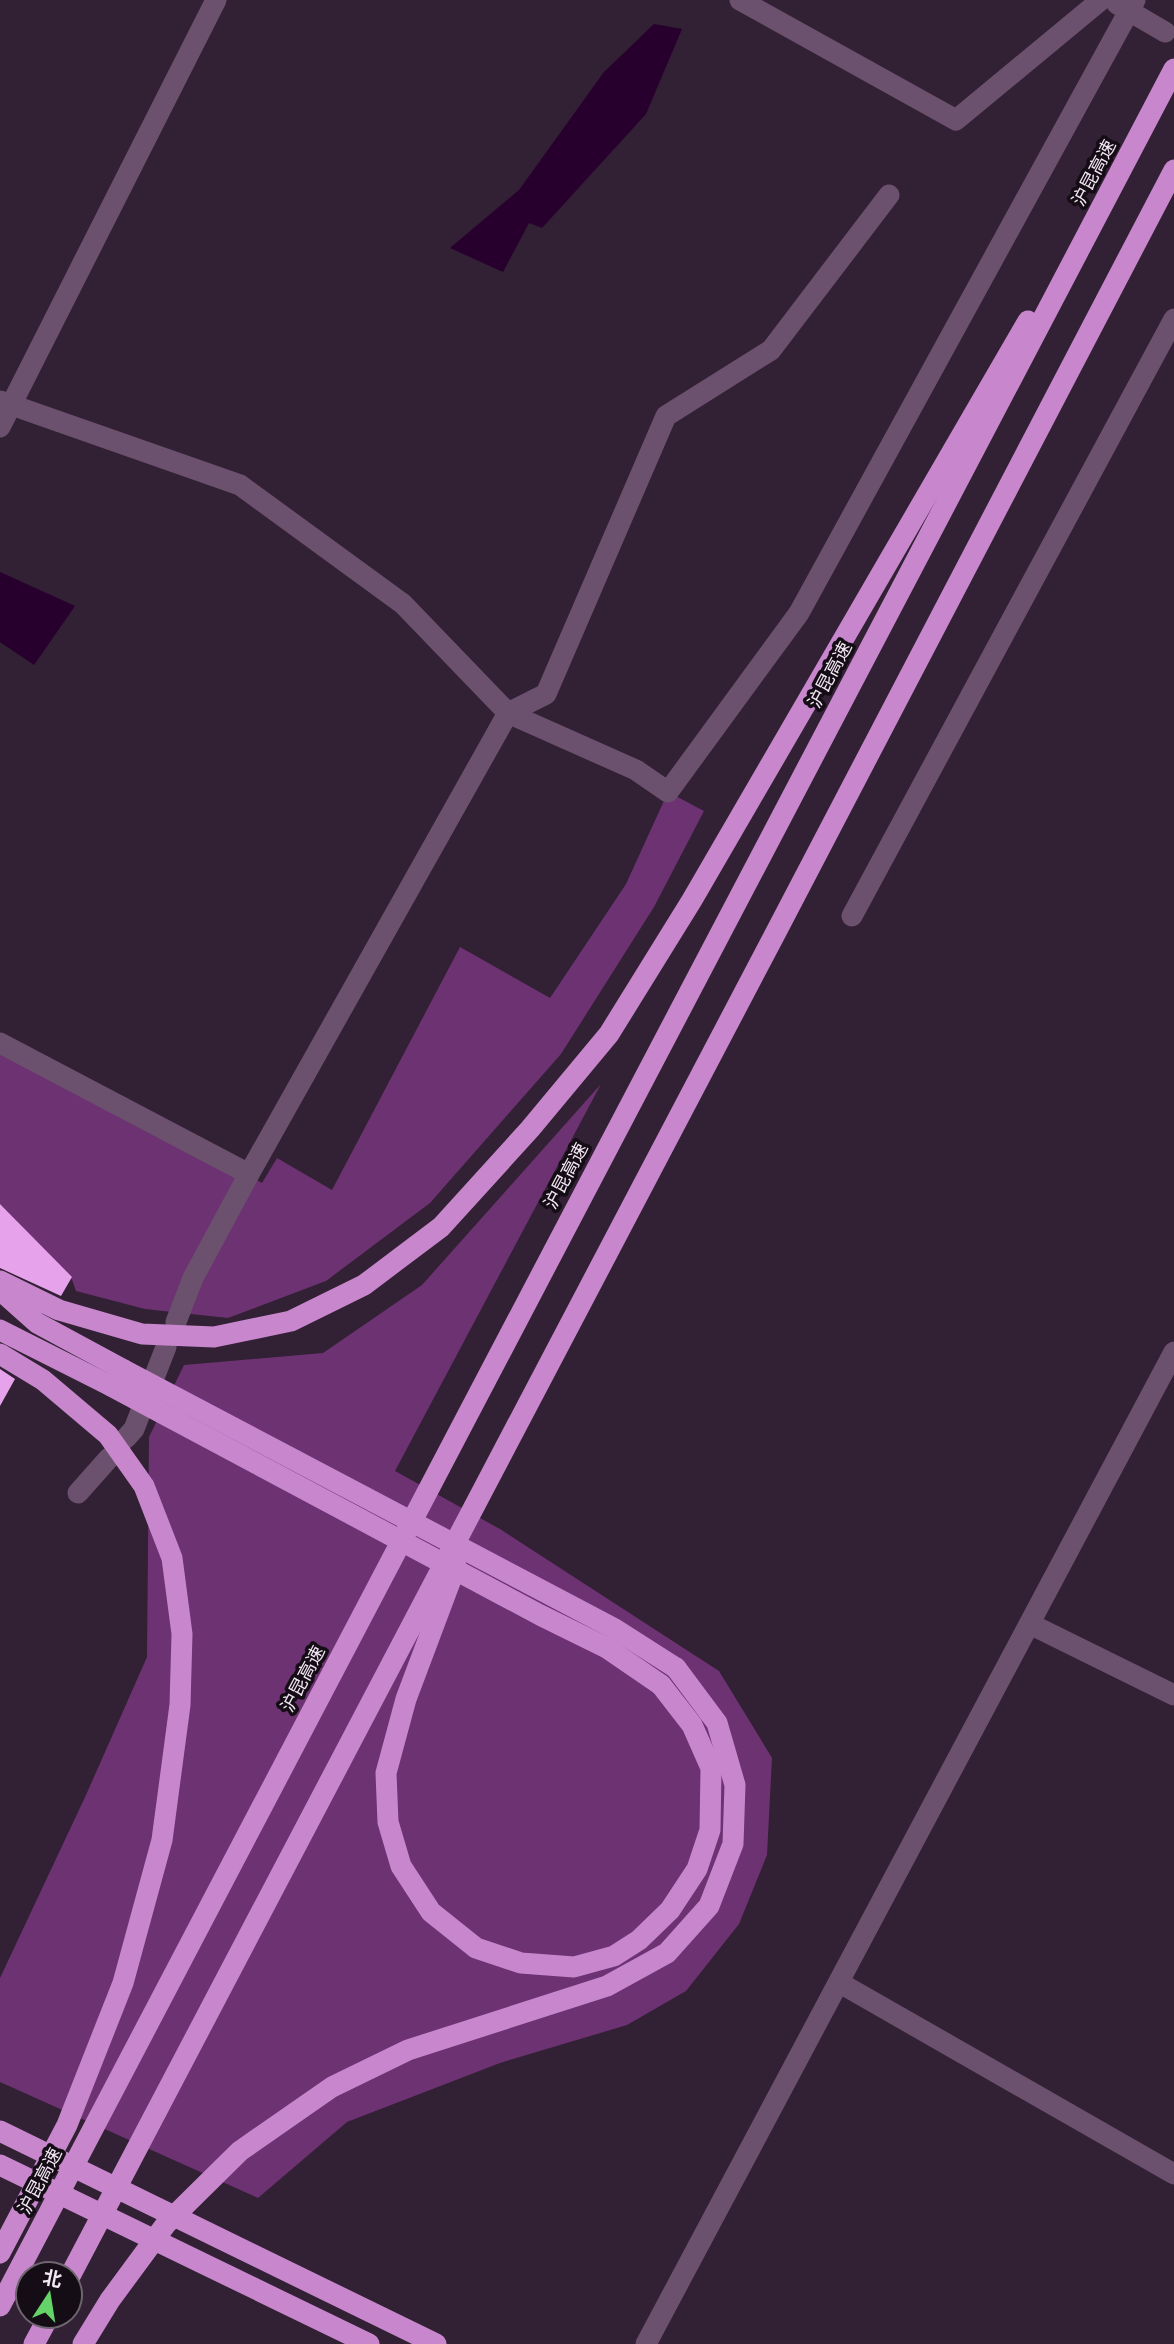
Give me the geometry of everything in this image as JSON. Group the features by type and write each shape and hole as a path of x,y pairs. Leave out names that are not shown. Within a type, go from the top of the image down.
{"highway":[{"name":"沪昆高速","path":"0,2305 1174,69"},
{"path":"78,2260 386,1672 485,1490 1174,170"},
{"path":"0,1281 59,1310 142,1334 214,1337 291,1321 364,1285 441,1227 530,1129 609,1034 699,888 877,585 1002,362 1116,180"},
{"path":"0,1290 37,1324 117,1378 540,1615 607,1648 661,1685 692,1726 711,1768 710,1829 697,1869 670,1910 639,1940 614,1956 574,1967 521,1963 476,1948 431,1912 401,1866 388,1822 386,1773 406,1699 485,1490"},
{"path":"0,1330 117,1378 615,1629 676,1668 717,1724 735,1785 733,1844 709,1906 667,1953 607,1986 408,2050 332,2087 240,2151 166,2224 110,2300 83,2344"},
{"path":"0,1354 43,1380 108,1435 144,1486 172,1558 182,1634 180,1705 163,1840 123,1983 66,2125 0,2253"},
{"path":"0,2131 436,2344"},
{"path":"0,2165 369,2344"}],"street":[{"path":"0,427 6,403 216,0"},
{"path":"740,0 956,120 1101,0"},
{"path":"1109,0 1132,6 1165,32"},
{"path":"6,403 240,485 403,604 508,713 636,770 668,792 799,613 1132,6"},
{"path":"176,1322 193,1278 249,1174 464,796 508,713 546,694 666,416 771,350 889,195"},
{"path":"852,916 1174,319"},
{"path":"0,1044 249,1174"},
{"path":"126,1438 134,1429 166,1347"},
{"path":"646,2344 1174,1352"},
{"path":"78,1493 108,1458"},
{"path":"1030,1624 1174,1695"},
{"path":"840,1983 1174,2174"}],"shaded area":[{"path":"654,24 682,29 646,114 542,228 529,223 503,272 450,248 519,190 604,72"},
{"path":"0,572 75,606 34,665 0,642"},
{"path":"668,792 704,811 654,907 561,1054 430,1203 326,1281 228,1318 145,1309 76,1291 71,1277 0,1204 0,1045 262,1183 277,1158 332,1190 460,947 550,998 626,884"},
{"path":"601,1084 395,1471 500,1529 719,1671 772,1758 767,1855 739,1924 686,1991 627,2025 500,2063 347,2122 258,2198 0,2082 0,1978 147,1657 149,1437 184,1365 323,1353 422,1285"}],"building":[{"path":"0,1204 72,1277 61,1296 0,1268"},
{"path":"0,1369 15,1379 0,1406"}]}
